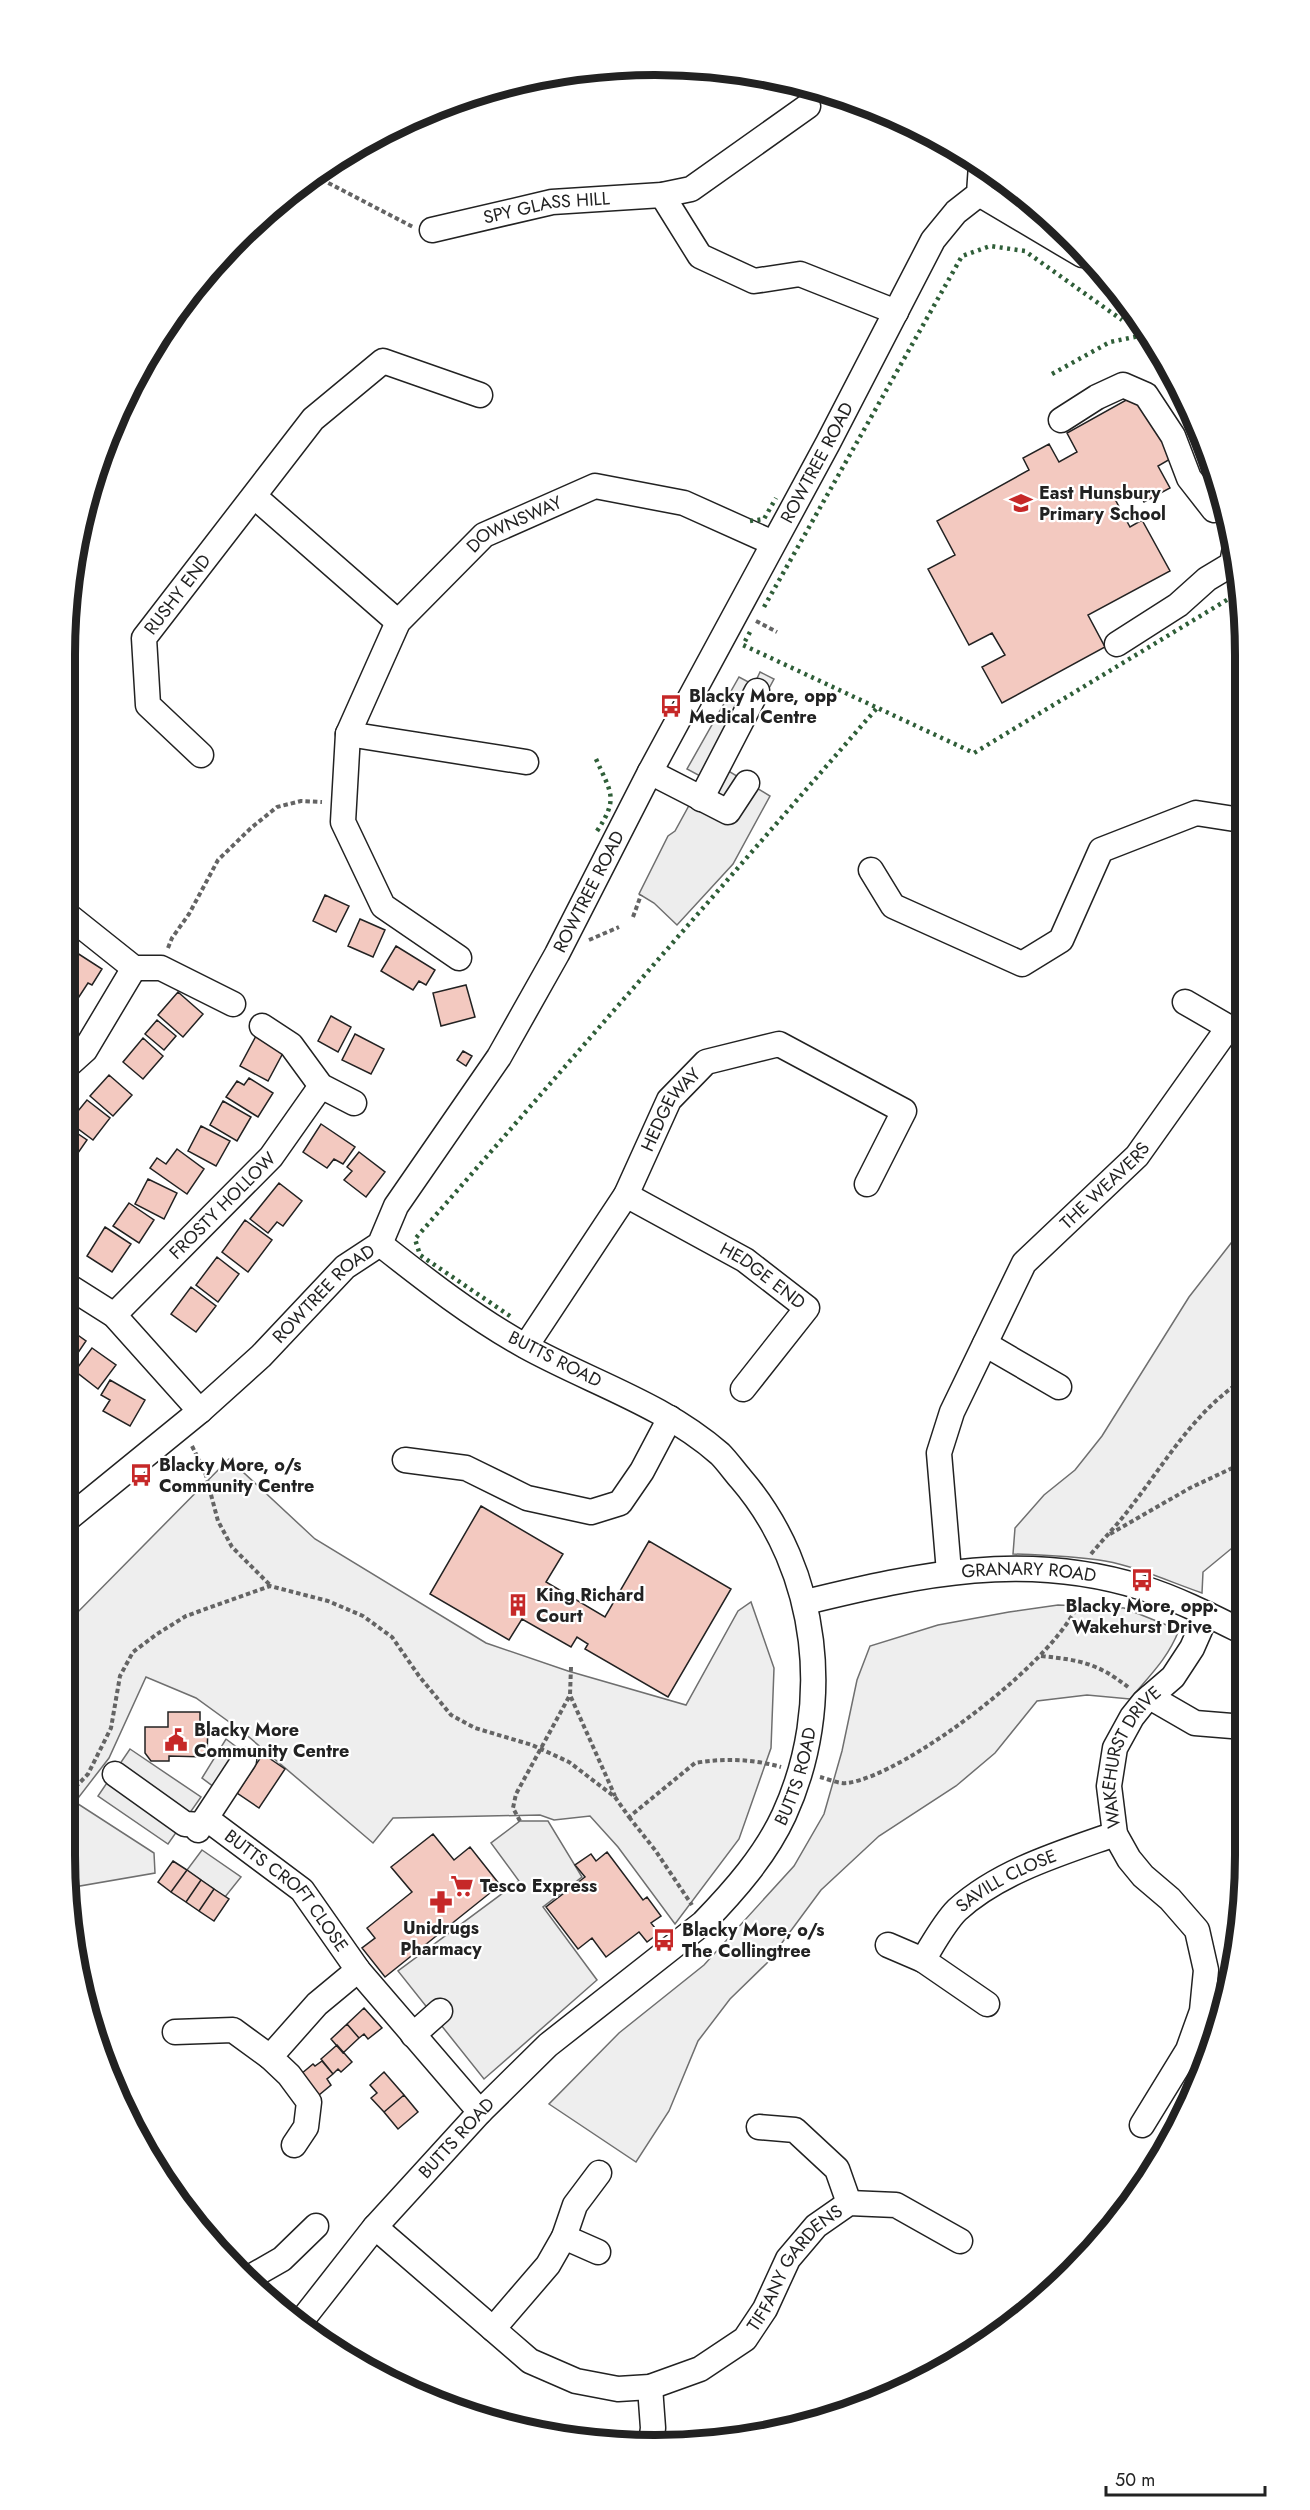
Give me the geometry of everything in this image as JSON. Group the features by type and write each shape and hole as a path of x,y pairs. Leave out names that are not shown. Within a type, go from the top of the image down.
{"street":[{"name":"SPY GLASS HILL","path":"432,230 552,202 662,195 691,189 808,106"},
{"path":"980,175 979,194 1065,245"},
{"name":"ROWTREE ROAD","path":"75,1513 200,1411 261,1356 345,1267 380,1244 396,1206 499,1057 557,954 650,772 933,240 956,212 979,194"},
{"path":"662,195 700,256 754,281 800,274 896,312"},
{"name":"RUSHY END","path":"201,755 148,705 144,638 313,419 383,361 480,395"},
{"path":"1061,420 1097,397 1123,385 1146,395 1173,436 1190,478 1215,507"},
{"name":"DOWNSWAY","path":"459,958 383,906 342,822 348,734 398,622 484,534 595,486 684,502 773,543"},
{"path":"255,497 398,622"},
{"path":"1117,644 1178,605 1207,579 1228,566"},
{"path":"702,799 758,691"},
{"path":"348,734 526,762"},
{"path":"650,772 728,812 747,783"},
{"path":"871,870 893,906 1022,964 1061,940 1101,850 1196,813 1235,819"},
{"path":"75,921 134,968 162,968 233,1004"},
{"path":"75,1059 85,1050 134,968"},
{"name":"THE WEAVERS","path":"949,1572 939,1453 952,1412 1024,1263 1137,1156 1235,1032 1185,1002"},
{"path":"262,1026 291,1045 321,1086 354,1103"},
{"name":"HEDGEWAY","path":"526,1346 626,1195 669,1100 706,1062 779,1044 904,1111 867,1184"},
{"name":"FROSTY HOLLOW","path":"114,1315 271,1156 321,1086"},
{"name":"HEDGE END","path":"626,1195 745,1260 807,1308 743,1389"},
{"name":"BUTTS ROAD","path":"305,2317 375,2227 480,2112 548,2045 704,1923 756,1862 784,1816 800,1772 812,1711 814,1656 806,1602 783,1542 757,1497 720,1455 670,1418 526,1346 469,1312 380,1244"},
{"path":"75,1290 114,1315 160,1363 200,1411"},
{"path":"985,1344 1059,1387"},
{"path":"405,1460 466,1468 527,1498 591,1512 620,1503 642,1471 670,1418"},
{"name":"GRANARY ROAD","path":"806,1602 891,1582 949,1572 1029,1568 1087,1574 1144,1588 1235,1628"},
{"name":"WAKEHURST DRIVE","path":"1142,2125 1188,2050 1202,2011 1206,1970 1197,1930 1170,1899 1129,1859 1115,1834 1109,1786 1115,1748 1132,1717 1147,1699 1173,1677 1192,1648 1207,1614"},
{"path":"1147,1699 1195,1723 1235,1726"},
{"name":"BUTTS CROFT CLOSE","path":"244,1760 200,1828 302,1890 358,1970 480,2112"},
{"path":"115,1774 184,1824 200,1828"},
{"name":"SAVILL CLOSE","path":"923,1960 956,1912 989,1886 1063,1853 1115,1834"},
{"path":"888,1945 923,1960 987,2004"},
{"name":"BUTTS CROFT CLOSE","path":"270,2057 317,2004 358,1970"},
{"path":"412,2035 440,2011"},
{"path":"176,2032 233,2030 270,2057 289,2075 309,2102 306,2127 294,2145"},
{"name":"TIFFANY GARDENS","path":"759,2127 795,2130 837,2169 849,2203"},
{"path":"493,2329 548,2265 564,2237 575,2205 599,2173"},
{"name":"TIFFANY GARDENS","path":"375,2227 530,2361 576,2381 618,2389 650,2387 700,2369 745,2339 765,2309 788,2259 816,2226 849,2203 896,2205 960,2241"},
{"path":"255,2274 282,2259 316,2226"},
{"path":"564,2237 598,2252"},
{"path":"650,2387 652,2435"}],"path":[{"path":"323,180 415,228 432,230"},
{"path":"162,968 172,938 189,914 218,860 251,828 277,807 301,801 344,803"},
{"path":"633,916 641,896"},
{"path":"1091,1554 1132,1506 1191,1425 1214,1402 1235,1386"},
{"path":"177,1430 192,1446 205,1472 218,1521 232,1547 270,1586 328,1601 363,1616 392,1637 419,1676 451,1715 475,1728 532,1745 569,1762 615,1797"},
{"path":"1107,1536 1190,1488 1235,1467"},
{"path":"75,1787 88,1774 111,1728 120,1676 133,1652 186,1616 270,1586"},
{"path":"629,1817 695,1763 752,1761 845,1783 878,1773 932,1743 986,1705 1040,1656 1065,1629 1083,1592"},
{"path":"1040,1656 1074,1659 1097,1666 1147,1699"},
{"path":"520,1821 513,1808 516,1794 570,1695 571,1667"},
{"path":"570,1695 615,1797 656,1850 704,1923"}],"shaded area":[{"path":"760,672 774,679 725,769 770,796 733,864 677,925 654,903 639,894 668,836 675,831 704,778 687,769 739,677 754,685"},
{"path":"1235,1238 1235,1546 1203,1572 1202,1593 1142,1571 1105,1561 1013,1554 1015,1528 1044,1495 1075,1470 1102,1436 1189,1297"},
{"path":"229,1459 315,1539 486,1643 568,1671 686,1705 738,1611 751,1602 774,1668 771,1748 739,1839 675,1924 618,1847 590,1816 554,1820 540,1815 393,1818 373,1843 243,1732 196,1698 146,1677 109,1758 75,1802 75,1615"},
{"path":"1058,1605 1124,1608 1179,1630 1163,1659 1130,1699 1087,1695 1037,1701 995,1753 956,1786 879,1836 821,1890 767,1963 730,1999 698,2041 669,2111 636,2162 549,2104 619,2033 704,1965 794,1866 824,1814 842,1751 857,1680 870,1646 938,1625"},
{"path":"226,1739 255,1761 222,1793 202,1778"},
{"path":"130,1749 201,1797 168,1844 98,1796"},
{"path":"75,1802 154,1853 155,1873 76,1887"},
{"path":"520,1821 548,1821 582,1877 543,1907 597,1980 484,2079 398,1971 519,1881 491,1843"},
{"path":"202,1850 241,1877 225,1897 187,1870"}],"building":[{"path":"1137,394 1172,458 1158,466 1170,488 1144,502 1137,489 1116,501 1130,527 1142,520 1170,571 1088,615 1105,647 1002,703 982,667 1005,655 992,633 969,645 928,569 955,555 937,521 1029,470 1023,458 1049,444 1059,462 1077,452 1067,433"},
{"path":"325,895 349,906 336,932 313,921"},
{"path":"360,919 385,930 373,957 348,946"},
{"path":"396,946 435,970 426,985 419,981 413,990 381,971"},
{"path":"75,952 102,969 92,985 88,983 75,1003"},
{"path":"466,985 475,1017 441,1026 433,993"},
{"path":"178,992 203,1014 183,1037 158,1015"},
{"path":"331,1016 351,1027 338,1052 318,1041"},
{"path":"157,1020 176,1036 164,1050 145,1034"},
{"path":"355,1034 384,1049 371,1074 342,1060"},
{"path":"256,1036 284,1051 268,1081 240,1066"},
{"path":"143,1038 163,1056 143,1079 123,1062"},
{"path":"463,1051 472,1056 466,1066 457,1060"},
{"path":"109,1075 132,1095 113,1116 90,1096"},
{"path":"249,1078 273,1093 258,1117 226,1097 237,1081 244,1085"},
{"path":"87,1100 110,1118 93,1140 75,1126 75,1115"},
{"path":"223,1101 251,1117 237,1141 210,1125"},
{"path":"321,1124 355,1147 343,1164 334,1159 327,1168 303,1152"},
{"path":"201,1126 230,1141 216,1166 188,1151"},
{"path":"75,1132 87,1140 75,1157"},
{"path":"177,1149 204,1169 187,1194 150,1168 157,1158 166,1164"},
{"path":"359,1152 385,1172 366,1197 344,1180 352,1171 347,1167"},
{"path":"148,1179 177,1193 164,1219 135,1204"},
{"path":"279,1183 302,1201 283,1226 277,1222 268,1233 250,1219"},
{"path":"129,1203 154,1220 139,1243 113,1226"},
{"path":"245,1220 272,1240 248,1272 222,1252"},
{"path":"105,1227 131,1244 112,1272 87,1256"},
{"path":"217,1257 239,1274 218,1302 196,1285"},
{"path":"191,1287 216,1306 196,1332 171,1314"},
{"path":"75,1333 86,1341 75,1357"},
{"path":"92,1348 116,1365 98,1389 75,1371"},
{"path":"110,1380 145,1400 130,1426 103,1411 110,1400 101,1395"},
{"name":"King Richard Court","path":"481,1506 563,1554 546,1582 605,1617 649,1541 731,1589 668,1697 585,1649 588,1644 577,1637 571,1647 522,1619 509,1640 430,1594"},
{"name":"Blacky More Community Centre","path":"168,1712 200,1712 200,1724 208,1724 207,1757 169,1756 169,1761 151,1761 145,1753 145,1727 168,1727"},
{"path":"263,1754 285,1769 259,1808 237,1793"},
{"path":"433,1834 454,1860 470,1847 500,1885 385,1977 362,1948 375,1938 367,1928 412,1892 391,1867"},
{"path":"607,1852 643,1900 647,1897 661,1916 651,1923 659,1933 647,1942 639,1932 606,1957 592,1938 578,1949 546,1907 585,1877 575,1865 591,1854 596,1861"},
{"path":"173,1861 187,1870 171,1892 158,1882"},
{"path":"187,1870 201,1880 186,1902 171,1892"},
{"path":"201,1880 214,1889 199,1911 186,1902"},
{"path":"214,1889 229,1899 214,1921 199,1911"},
{"path":"364,2008 382,2028 368,2039 364,2034 359,2038 347,2024"},
{"path":"347,2024 359,2038 343,2053 331,2039"},
{"path":"337,2045 352,2062 341,2072 338,2069 333,2074 321,2059"},
{"path":"322,2061 333,2074 327,2079 331,2085 319,2095 301,2074 313,2064 315,2066"},
{"path":"384,2072 404,2095 384,2112 371,2098 377,2093 370,2085"},
{"path":"404,2095 418,2112 398,2129 384,2112"}],"hedge":[{"path":"764,607 962,256 990,246 1025,251 1122,320"},
{"path":"1052,374 1110,342 1139,336"},
{"path":"750,521 764,519 776,498"},
{"path":"750,632 743,645 974,753 1232,597"},
{"path":"510,1316 420,1255 415,1239 877,708"},
{"path":"596,759 610,795 608,811 597,831"}],"place":[{"name":"East Hunsbury Primary School","path":"1021,503"},
{"name":"Blacky More, opp Medical Centre","path":"671,706"},
{"name":"Blacky More, o/s Community Centre","path":"141,1475"},
{"name":"Blacky More, opp. Wakehurst Drive","path":"1142,1580"},
{"name":"King Richard Court","path":"518,1605"},
{"name":"Blacky More Community Centre","path":"176,1740"},
{"name":"Tesco Express","path":"462,1886"},
{"name":"Unidrugs Pharmacy","path":"441,1902"},
{"name":"Blacky More, o/s The Collingtree","path":"664,1940"}]}
